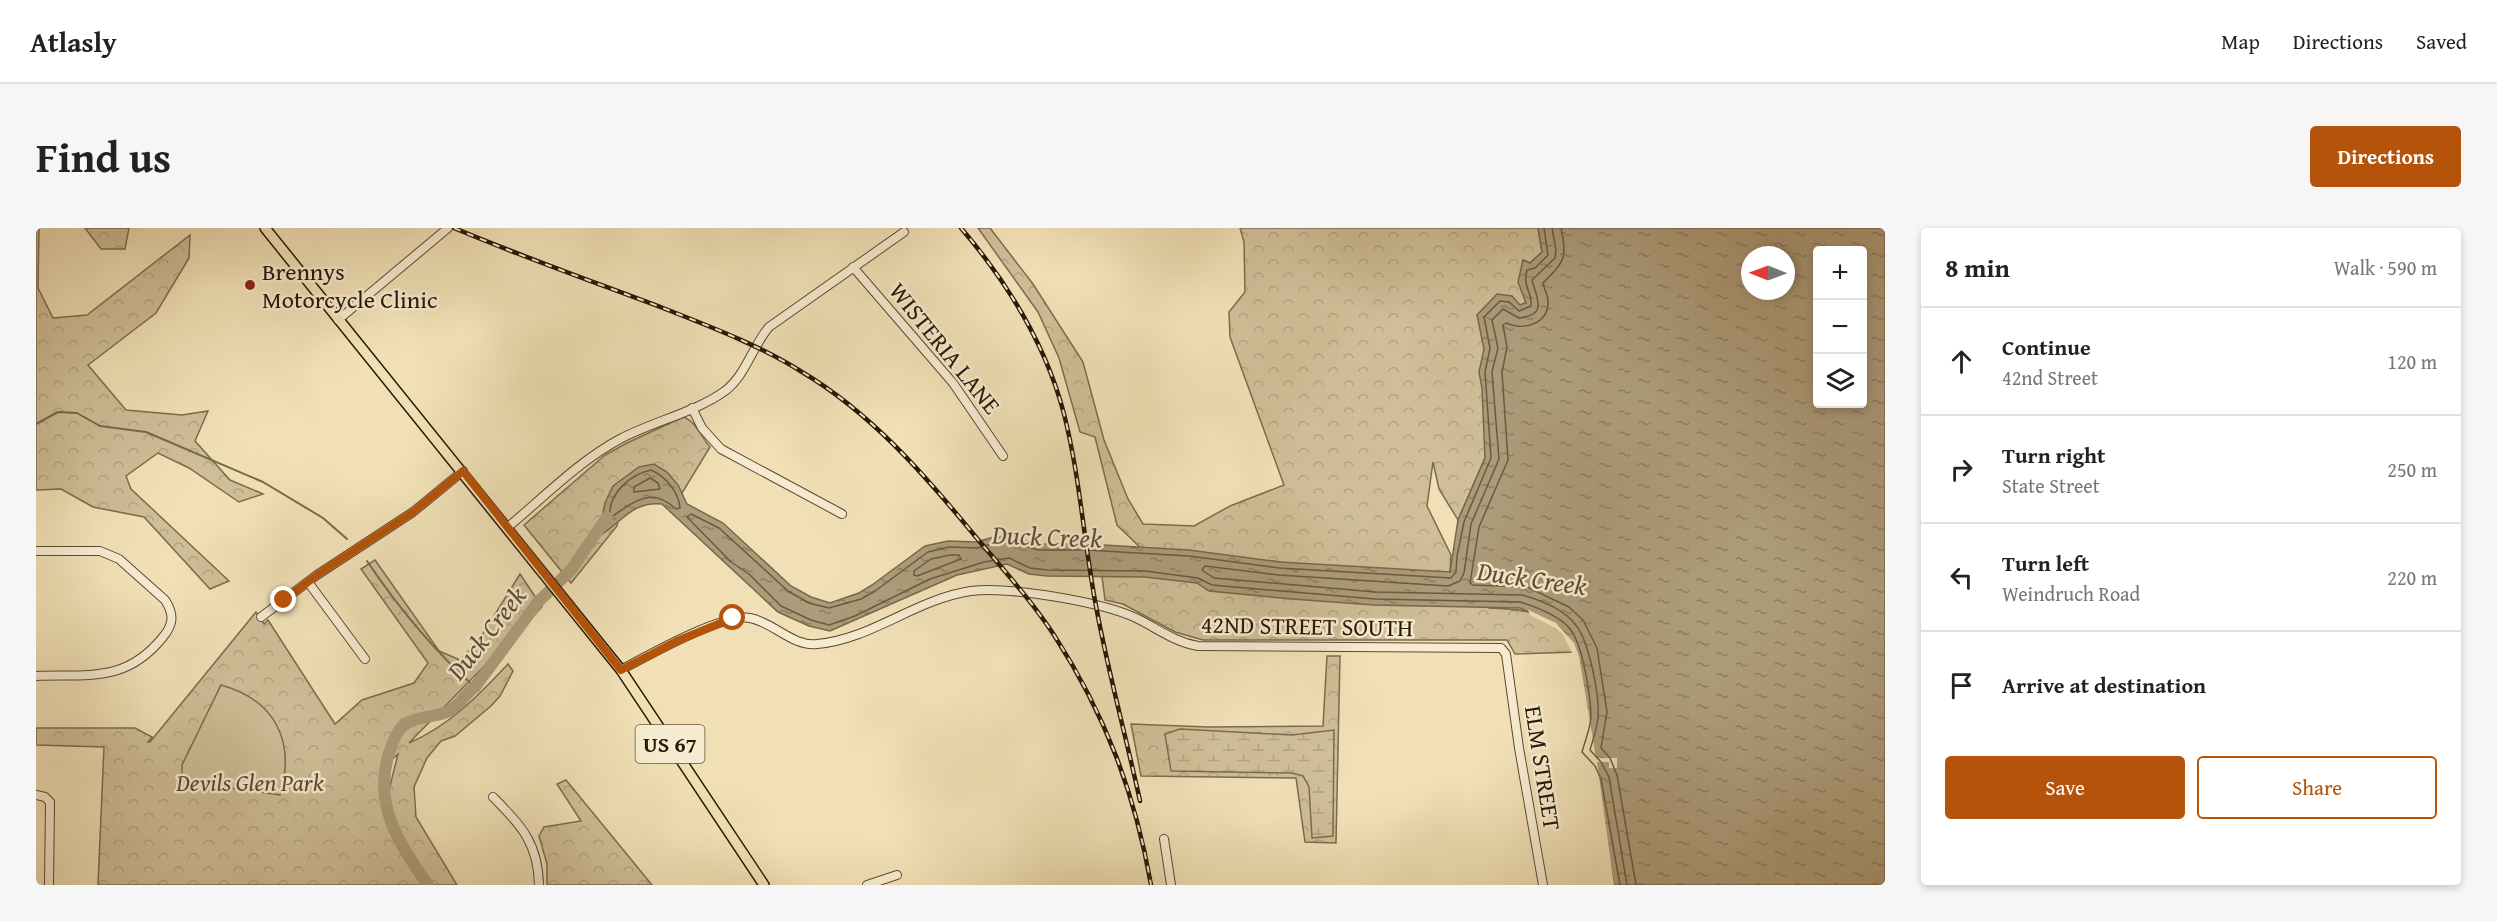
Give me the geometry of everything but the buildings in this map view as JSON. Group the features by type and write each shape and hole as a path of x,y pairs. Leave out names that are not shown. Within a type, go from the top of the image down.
{"main road":[{"name":"US 67","path":"265,228 621,670 764,885"}],"street":[{"path":"338,320 448,228"},
{"path":"508,527 599,452 621,439 692,408 726,390 744,369 757,343 769,327 904,232"},
{"name":"WISTERIA LANE","path":"853,267 953,383 1004,456"},
{"path":"692,408 702,428 721,448 842,514"},
{"path":"261,617 308,582 413,512 463,471"},
{"path":"36,551 100,551 119,559 165,600 173,619 171,626 148,653 125,669 114,672 36,675"},
{"path":"308,582 365,659"},
{"name":"42ND STREET SOUTH","path":"621,670 677,641 733,618 750,618 794,639 813,645 833,643 931,601 959,593 992,589 1095,605 1134,617 1182,643 1198,646 1501,648 1507,658"},
{"name":"ELM STREET","path":"1507,658 1519,748 1543,885"},
{"path":"36,795 45,797 50,802 49,885"},
{"path":"493,797 523,828 534,849 539,885"},
{"path":"1164,839 1171,885"},
{"path":"867,885 897,875"}],"green space":[{"path":"36,228 39,228 38,288 53,318 87,315 190,235 189,258 156,313 88,365 126,410 182,415 208,411 195,441 230,480 263,494 239,502 189,468 158,453 126,476 131,489 229,581 210,589 144,517 93,507 61,489 36,490"},
{"path":"85,228 129,228 125,249 101,249"},
{"path":"978,228 990,228 1033,284 1083,362 1104,440 1128,499 1143,524 1194,526 1230,506 1284,485 1230,337 1229,312 1245,292 1244,242 1240,228 1538,228 1542,252 1530,263 1523,260 1526,303 1520,305 1485,458 1458,520 1439,489 1433,462 1427,506 1451,555 1450,572 1489,608 1529,612 1550,621 1559,629 1575,652 1515,654 1507,640 1203,640 1175,632 1123,604 1105,600 1099,553 1282,562 1145,552 1117,525 1095,437 1080,432 1059,358 1038,312"},
{"path":"683,417 695,426 710,447 679,498 624,494 617,526 571,583 524,525 605,455"},
{"name":"Devils Glen Park","path":"375,560 439,651 460,660 479,640 520,574 542,607 409,743 450,719 508,664 513,671 500,696 455,736 441,741 427,758 414,787 416,817 457,885 98,885 104,747 36,745 36,728 135,728 152,737 148,742 150,742 256,612 264,624 268,620 335,724 362,700 414,683 428,663 361,569","holes":["398,754 390,786 380,771"]},
{"path":"1327,656 1340,656 1336,843 1305,842 1296,778 1141,776 1131,724 1208,727 1323,726"},
{"path":"221,685 255,701 268,712 277,725 283,740 285,757 280,795 185,781 182,765"},
{"path":"1180,729 1292,735 1334,730 1333,836 1312,838 1309,787 1303,776 1292,773 1171,771 1165,734"},
{"path":"566,780 652,885 547,885 547,864 539,836 544,827 581,821 557,784"}],"water":[{"path":"1538,228 1885,228 1885,885 1614,885 1575,652 1565,633 1558,626 1520,608 1374,605 1292,599 1209,591 1197,583 1145,577 1029,574 1007,564 957,575 830,631 809,626 778,612 662,504 652,504 636,509 602,534 599,531 605,503 613,486 639,467 654,464 667,472 678,485 687,504 723,523 791,586 811,597 830,603 859,593 925,546 948,541 976,542 994,537 1014,537 1038,544 1086,544 1189,550 1280,562 1450,572 1458,520 1485,458 1482,388 1479,372 1484,349 1477,315 1497,294 1512,296 1520,305 1526,303 1518,282 1523,260 1530,263 1542,252"}],"pier":[{"path":"1528,610 1556,623 1574,643 1579,656 1596,758 1617,758 1617,768 1609,768 1609,762 1597,762 1614,885 1611,885 1593,781 1588,771 1574,757 1573,751 1582,715 1572,653 1563,635 1557,629 1530,615"}],"waterway":[{"path":"36,424 58,412 77,413 100,426 146,432 263,482 323,518 347,539"},
{"name":"Duck Creek","path":"428,885 399,839 387,807 384,790 385,772 395,736 406,724 452,709 475,687 538,602 571,570 607,517"},
{"path":"367,561 417,627 475,687"}],"railway":[{"path":"454,228 717,329 752,345 786,362 827,388 874,426 936,490 1016,584 1054,635 1088,694 1116,755 1136,818 1151,885"},
{"path":"961,228 994,270 1023,315 1047,363 1056,388 1074,462 1101,631 1140,801"}],"place":[{"name":"Brennys Motorcycle Clinic","path":"250,285"}],"route":[{"path":"284,600 317,575 413,512 463,471 621,670 677,641 733,618"}]}
